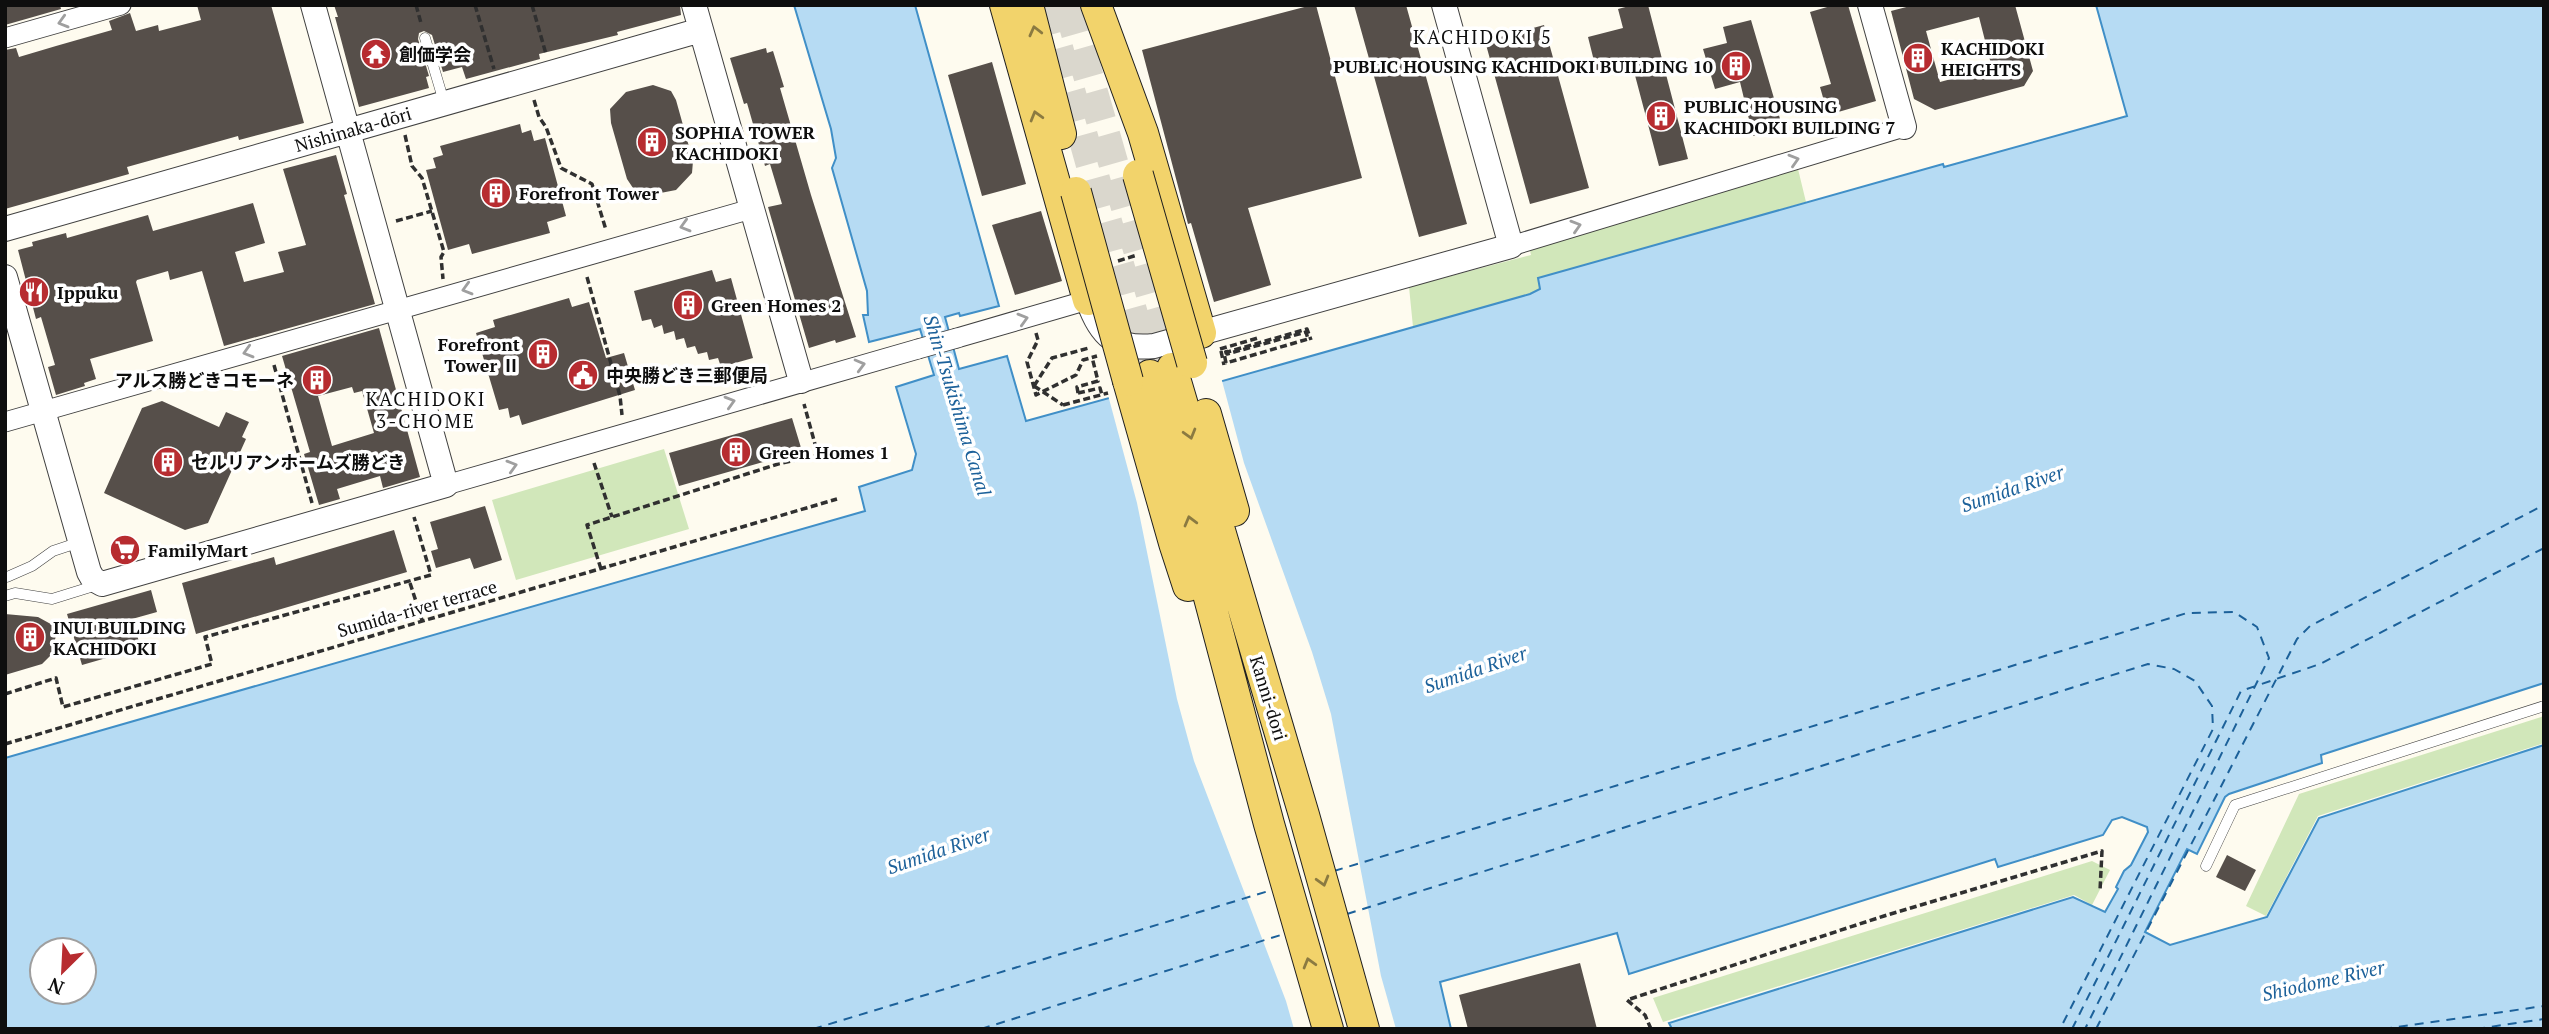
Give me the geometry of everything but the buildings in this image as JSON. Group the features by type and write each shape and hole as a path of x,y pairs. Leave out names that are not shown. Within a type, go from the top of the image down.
{"main road":[{"path":"1005,5 1088,300"},
{"path":"1028,5 1076,192 1174,543 1269,824"},
{"path":"1086,5 1138,175 1238,526 1304,815"},
{"path":"1096,5 1143,133 1202,333"},
{"name":"Kanni-dori","path":"1328,1029 1269,824 1161,372 1304,815 1364,1029"}],"street":[{"path":"5,38 121,5"},
{"path":"313,5 446,485"},
{"path":"694,5 803,393"},
{"path":"1444,5 1511,246"},
{"path":"5,277 89,572 93,579 101,584 446,485 803,393 918,349 1088,300 1096,324 1107,335 1123,344 1139,348 1154,346 1511,246 1904,127 1870,5"},
{"name":"Nishinaka-dōri","path":"5,229 701,30"},
{"path":"5,422 751,209"}],"lane":[{"path":"425,38 445,103"},
{"path":"7,578 32,566 53,551 80,542"},
{"path":"5,596 15,593 52,599 101,584"},
{"path":"2206,866 2235,805 2544,706"}],"path":[{"path":"416,5 425,38"},
{"path":"475,5 499,88"},
{"path":"533,5 552,73"},
{"path":"533,93 539,117 546,127 561,169 592,184 597,193 609,242"},
{"path":"404,130 412,166 422,177 444,252 440,265 446,288"},
{"path":"388,223 432,211"},
{"path":"1115,261 1140,254"},
{"path":"584,268 621,396 622,417"},
{"path":"1231,353 1306,331 1308,339 1226,363 1224,353 1307,328 1311,340 1224,365 1220,349 1258,338"},
{"path":"1035,331 1038,340 1027,362 1035,395 1076,375 1083,360 1092,360 1101,355"},
{"path":"269,346 315,512"},
{"path":"1081,350 1052,358 1034,386 1063,405 1102,395 1100,388 1079,393 1077,387 1098,382 1092,360"},
{"path":"601,569 587,525 778,464 818,455 803,393"},
{"path":"592,459 612,517"},
{"name":"Sumida-river terrace","path":"6,744 836,499"},
{"path":"5,694 56,678 63,706 212,664 205,637 432,575 412,512"},
{"path":"410,583 422,620"},
{"path":"5,737 6,744"},
{"path":"1651,1029 1645,1016 1627,1000 1884,916 2102,851 2099,891"}],"green space":[{"path":"1798,169 1806,202 1539,278 1541,285 1538,292 1413,327 1409,287 1531,255 1529,246"},
{"path":"664,449 689,529 516,580 492,500"},
{"path":"2544,716 2544,743 2318,816 2266,916 2246,906 2299,794"},
{"path":"2092,861 2110,870 2092,905 2074,895 1663,1022 1653,998"}],"water":[{"path":"794,5 915,5 999,306 945,317 959,369 1007,356 1026,421 1138,390 1152,401 1530,294 1540,289 1538,278 1943,164 1944,167 2127,116 2096,5 2544,5 2544,683 2321,755 2322,763 2229,794 2225,797 2197,854 2187,849 2145,932 2170,945 2267,917 2319,818 2544,745 2544,1029 1672,1029 1669,1023 2073,897 2105,912 2118,889 2116,887 2124,871 2131,865 2148,832 2147,827 2122,817 2112,820 2103,835 1998,867 1995,859 1629,974 1617,933 1440,982 1451,1029 5,1029 5,758 865,511 859,487 912,470 916,454 896,387 934,375 920,329 869,342 863,315 868,315 867,291 832,168 836,158 831,129"}],"pier":[{"path":"1221,377 1244,463 1312,652 1331,714 1381,976 1396,1029 1294,1029 1286,1001 1194,761 1177,699 1137,503 1108,395 1138,387 1152,397"}],"ferry route":[{"path":"2096,1029 2297,639 2310,626 2544,505"},
{"path":"2072,1029 2241,691 2320,664 2544,548"},
{"path":"1334,871 2187,613 2234,612 2257,627 2269,658 2085,1029"},
{"path":"1347,914 2148,664 2174,669 2195,681 2212,706 2213,729 2060,1029"},
{"path":"813,1029 1272,890"},
{"path":"981,1029 1284,934"},
{"path":"2383,1029 2544,1006"},
{"path":"2476,1029 2544,1019"}],"tunnel":[{"path":"1046,5 1149,371"},
{"path":"1068,5 1172,368"}],"place":[{"name":"創価学会","path":"376,54"},
{"name":"KACHIDOKI HEIGHTS","path":"1918,58"},
{"name":"PUBLIC HOUSING KACHIDOKI BUILDING 10","path":"1736,66"},
{"name":"PUBLIC HOUSING KACHIDOKI BUILDING 7","path":"1661,116"},
{"name":"SOPHIA TOWER KACHIDOKI","path":"652,142"},
{"name":"Forefront Tower","path":"496,193"},
{"name":"Ippuku","path":"34,292"},
{"name":"Green Homes 2","path":"688,305"},
{"name":"Forefront Tower Ⅱ","path":"543,354"},
{"name":"中央勝どき三郵便局","path":"583,375"},
{"name":"アルス勝どきコモーネ","path":"317,380"},
{"name":"Green Homes 1","path":"736,452"},
{"name":"セルリアンホームズ勝どき","path":"168,462"},
{"name":"FamilyMart","path":"125,550"},
{"name":"INUI BUILDING KACHIDOKI","path":"30,637"}],"district":[{"name":"KACHIDOKI 5","path":"1483,36"},
{"name":"KACHIDOKI 3-CHOME","path":"426,409"}],"water label":[{"name":"Shin-Tsukishima Canal","path":"958,405"},
{"name":"Sumida River","path":"2012,488"},
{"name":"Sumida River","path":"1475,669"},
{"name":"Sumida River","path":"938,850"},
{"name":"Shiodome River","path":"2323,980"}]}
